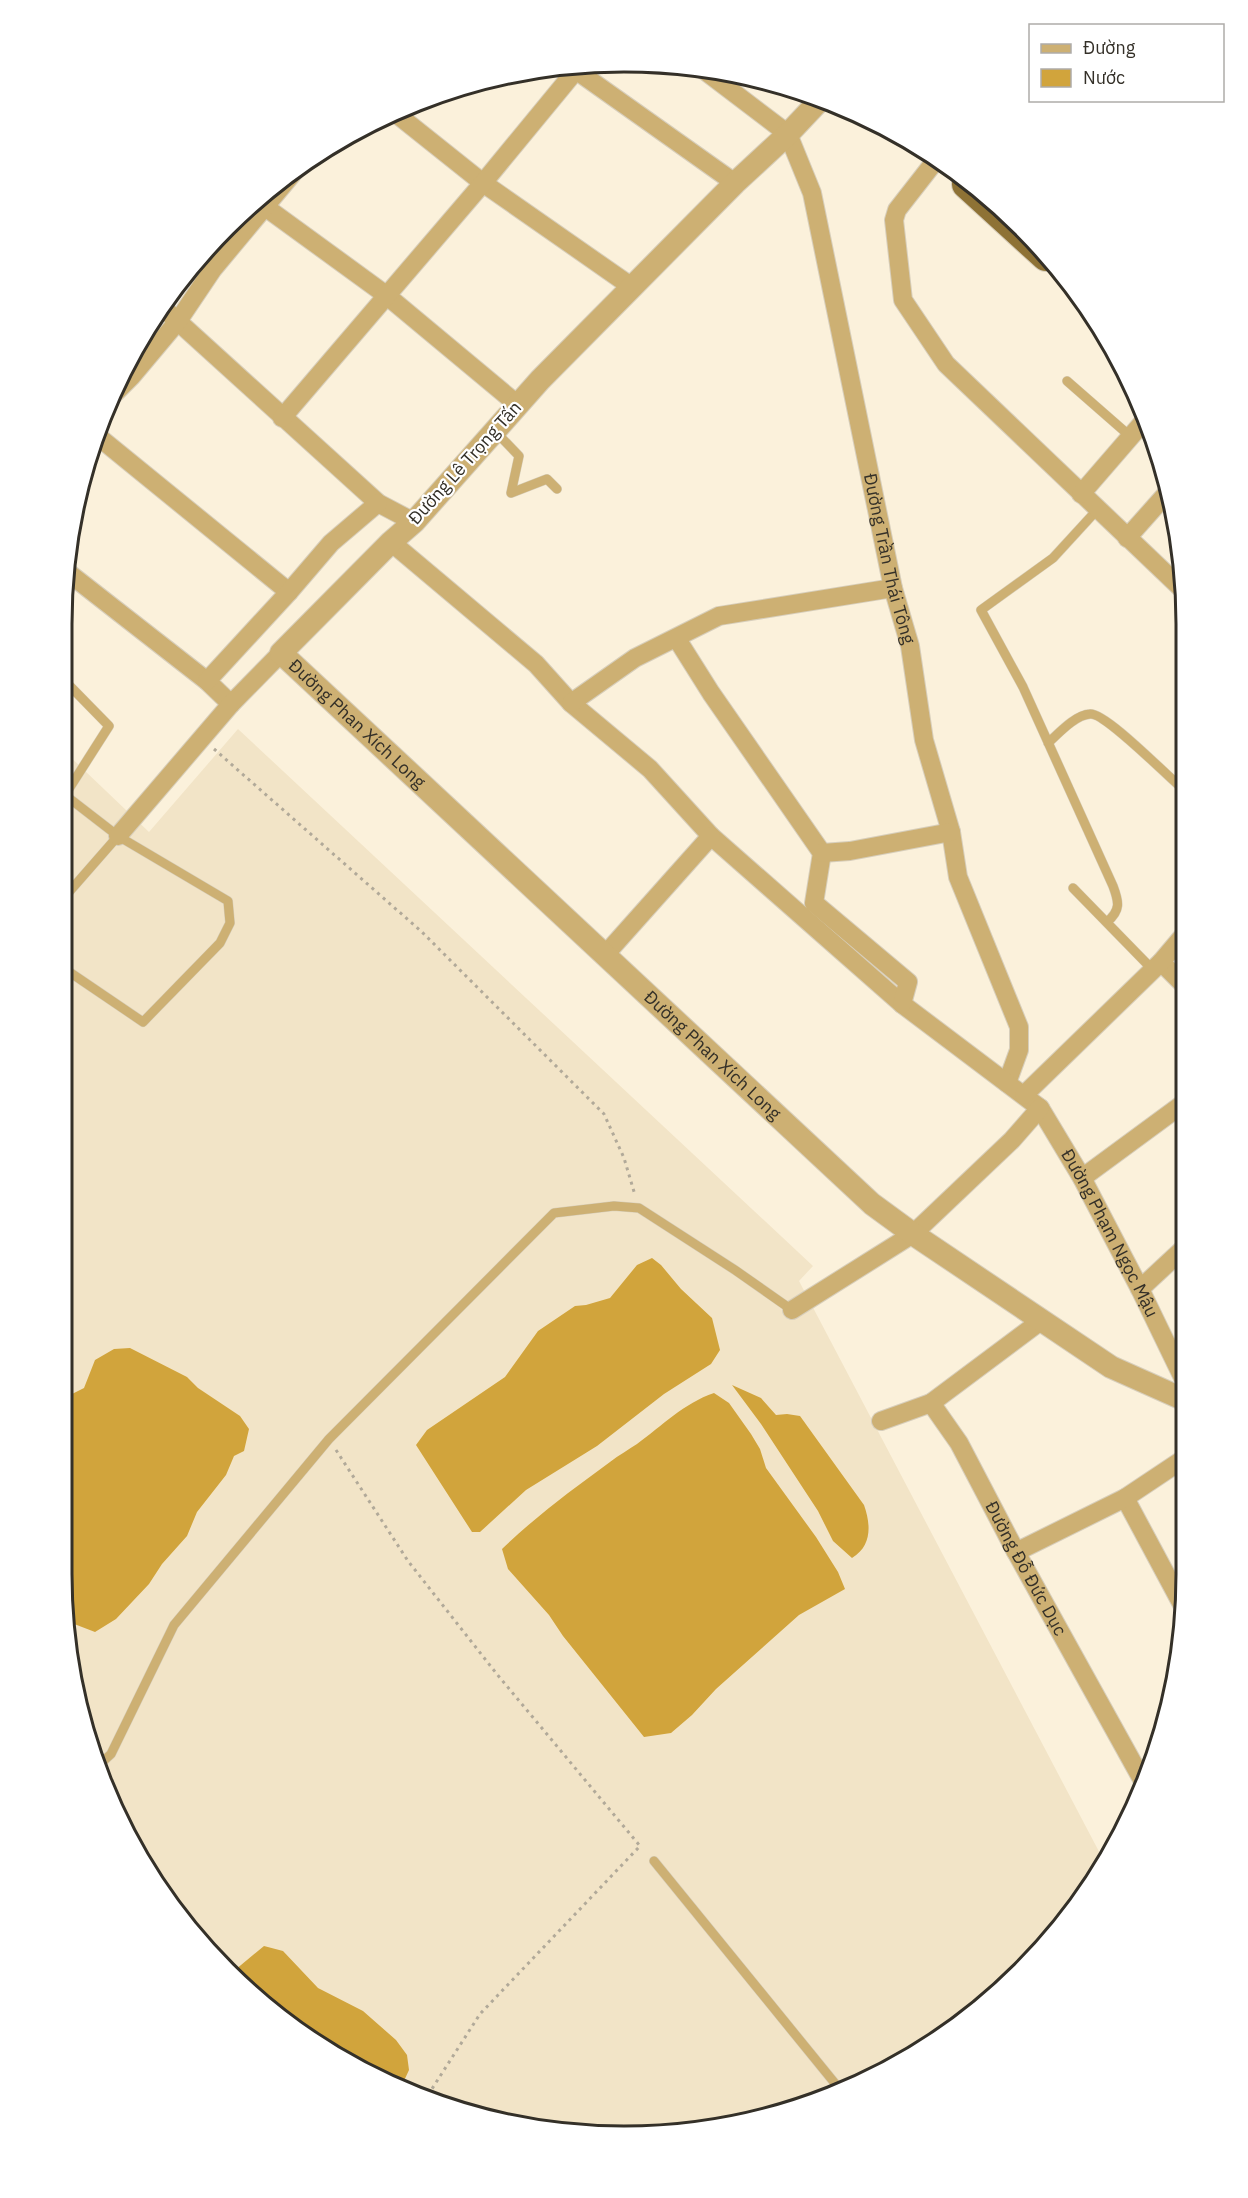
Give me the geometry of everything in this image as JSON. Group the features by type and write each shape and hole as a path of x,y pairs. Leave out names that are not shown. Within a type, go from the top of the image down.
{"street":[{"path":"586,73 735,183"},
{"path":"282,418 483,183 569,75"},
{"path":"718,81 788,134"},
{"name":"Đường Lê Trọng Tấn","path":"118,836 231,704 391,542 414,522 518,405 632,287 814,106"},
{"path":"402,119 483,183 632,287"},
{"name":"Đường Trần Thái Tông","path":"788,134 812,194 893,588 910,646 924,740 951,832 958,877 1019,1027 1019,1050 1007,1083"},
{"path":"932,166 897,210 894,220 903,300 946,364 1174,582"},
{"path":"264,206 386,295 518,405"},
{"path":"130,378 178,321 251,218"},
{"path":"168,312 378,503 414,522"},
{"path":"1081,495 1139,427"},
{"path":"104,440 290,592"},
{"path":"1127,538 1161,500"},
{"path":"207,681 290,592 331,543 378,503"},
{"name":"Đường Phạm Ngọc Mậu","path":"391,542 536,664 571,703 650,769 711,836 902,1004 1040,1108 1082,1178 1176,1363"},
{"path":"74,577 207,681 231,704"},
{"path":"571,703 635,658 719,616 893,588"},
{"path":"677,639 711,693 822,853 814,903 908,982 902,1004"},
{"name":"Đường Phan Xích Long","path":"281,653 872,1204 1112,1367 1176,1396"},
{"path":"822,853 850,851 951,832"},
{"path":"604,956 711,836"},
{"path":"1024,1095 1157,966 1176,944"},
{"path":"1157,966 1176,979"},
{"path":"792,1310 913,1234 1012,1140 1040,1108"},
{"path":"1082,1178 1176,1109"},
{"path":"1140,1289 1176,1255"},
{"path":"881,1421 932,1403 1042,1320"},
{"name":"Đường Đỗ Đức Dục","path":"932,1403 959,1443 1016,1552 1139,1773"},
{"path":"1016,1552 1125,1497 1176,1464"},
{"path":"1125,1497 1175,1592"}],"lane":[{"path":"1067,381 1131,437"},
{"path":"495,431 519,456 511,493 547,479 557,489"},
{"path":"1097,510 1053,558 981,610 1023,687 1119,900 1116,914 1107,922"},
{"path":"72,688 109,726 72,784"},
{"path":"1048,742 1083,715 1095,714 1111,724 1176,783"},
{"path":"72,800 118,836 228,901 230,923 220,943 143,1022 72,974"},
{"path":"72,889 118,836"},
{"path":"1073,888 1157,966"},
{"path":"104,1760 111,1754 174,1626 328,1438 554,1213 614,1206 639,1208 792,1310"},
{"path":"654,1861 835,2084"}],"path":[{"path":"202,739 422,932 604,1114 624,1158 639,1208"},
{"path":"328,1438 408,1561 496,1673 640,1846 480,2014 431,2091"}],"shaded area":[{"path":"238,729 813,1266 799,1281 1100,1853 1083,1881 1039,1938 988,1989 931,2033 868,2069 835,2084 801,2097 732,2115 660,2125 624,2126 588,2125 516,2115 447,2097 413,2084 348,2052 317,2033 260,1989 234,1964 209,1938 165,1881 129,1818 101,1751 83,1682 73,1610 72,759 149,832"}],"water":[{"path":"652,1258 712,1318 720,1350 711,1364 664,1394 597,1446 526,1490 480,1532 472,1532 416,1445 427,1430 505,1377 538,1331 575,1306 610,1298 637,1265"},
{"path":"130,1348 187,1377 198,1388 240,1416 249,1429 244,1451 234,1456 226,1475 197,1512 187,1536 162,1564 149,1584 116,1619 95,1632 75,1624 73,1610 72,1394 84,1388 95,1360 114,1349"},
{"path":"732,1385 761,1398 776,1415 800,1416 864,1505 869,1527 866,1541 859,1553 852,1558 833,1541 818,1511 761,1424"},
{"path":"714,1393 729,1403 751,1434 760,1449 766,1468 816,1537 838,1572 845,1589 799,1615 716,1689 692,1715 671,1733 644,1737 563,1636 549,1615 508,1569 502,1549 596,1472 683,1409"},
{"path":"264,1946 283,1951 318,1988 363,2011 396,2040 407,2055 409,2070 404,2080 348,2052 317,2033 260,1989 238,1968"}]}
